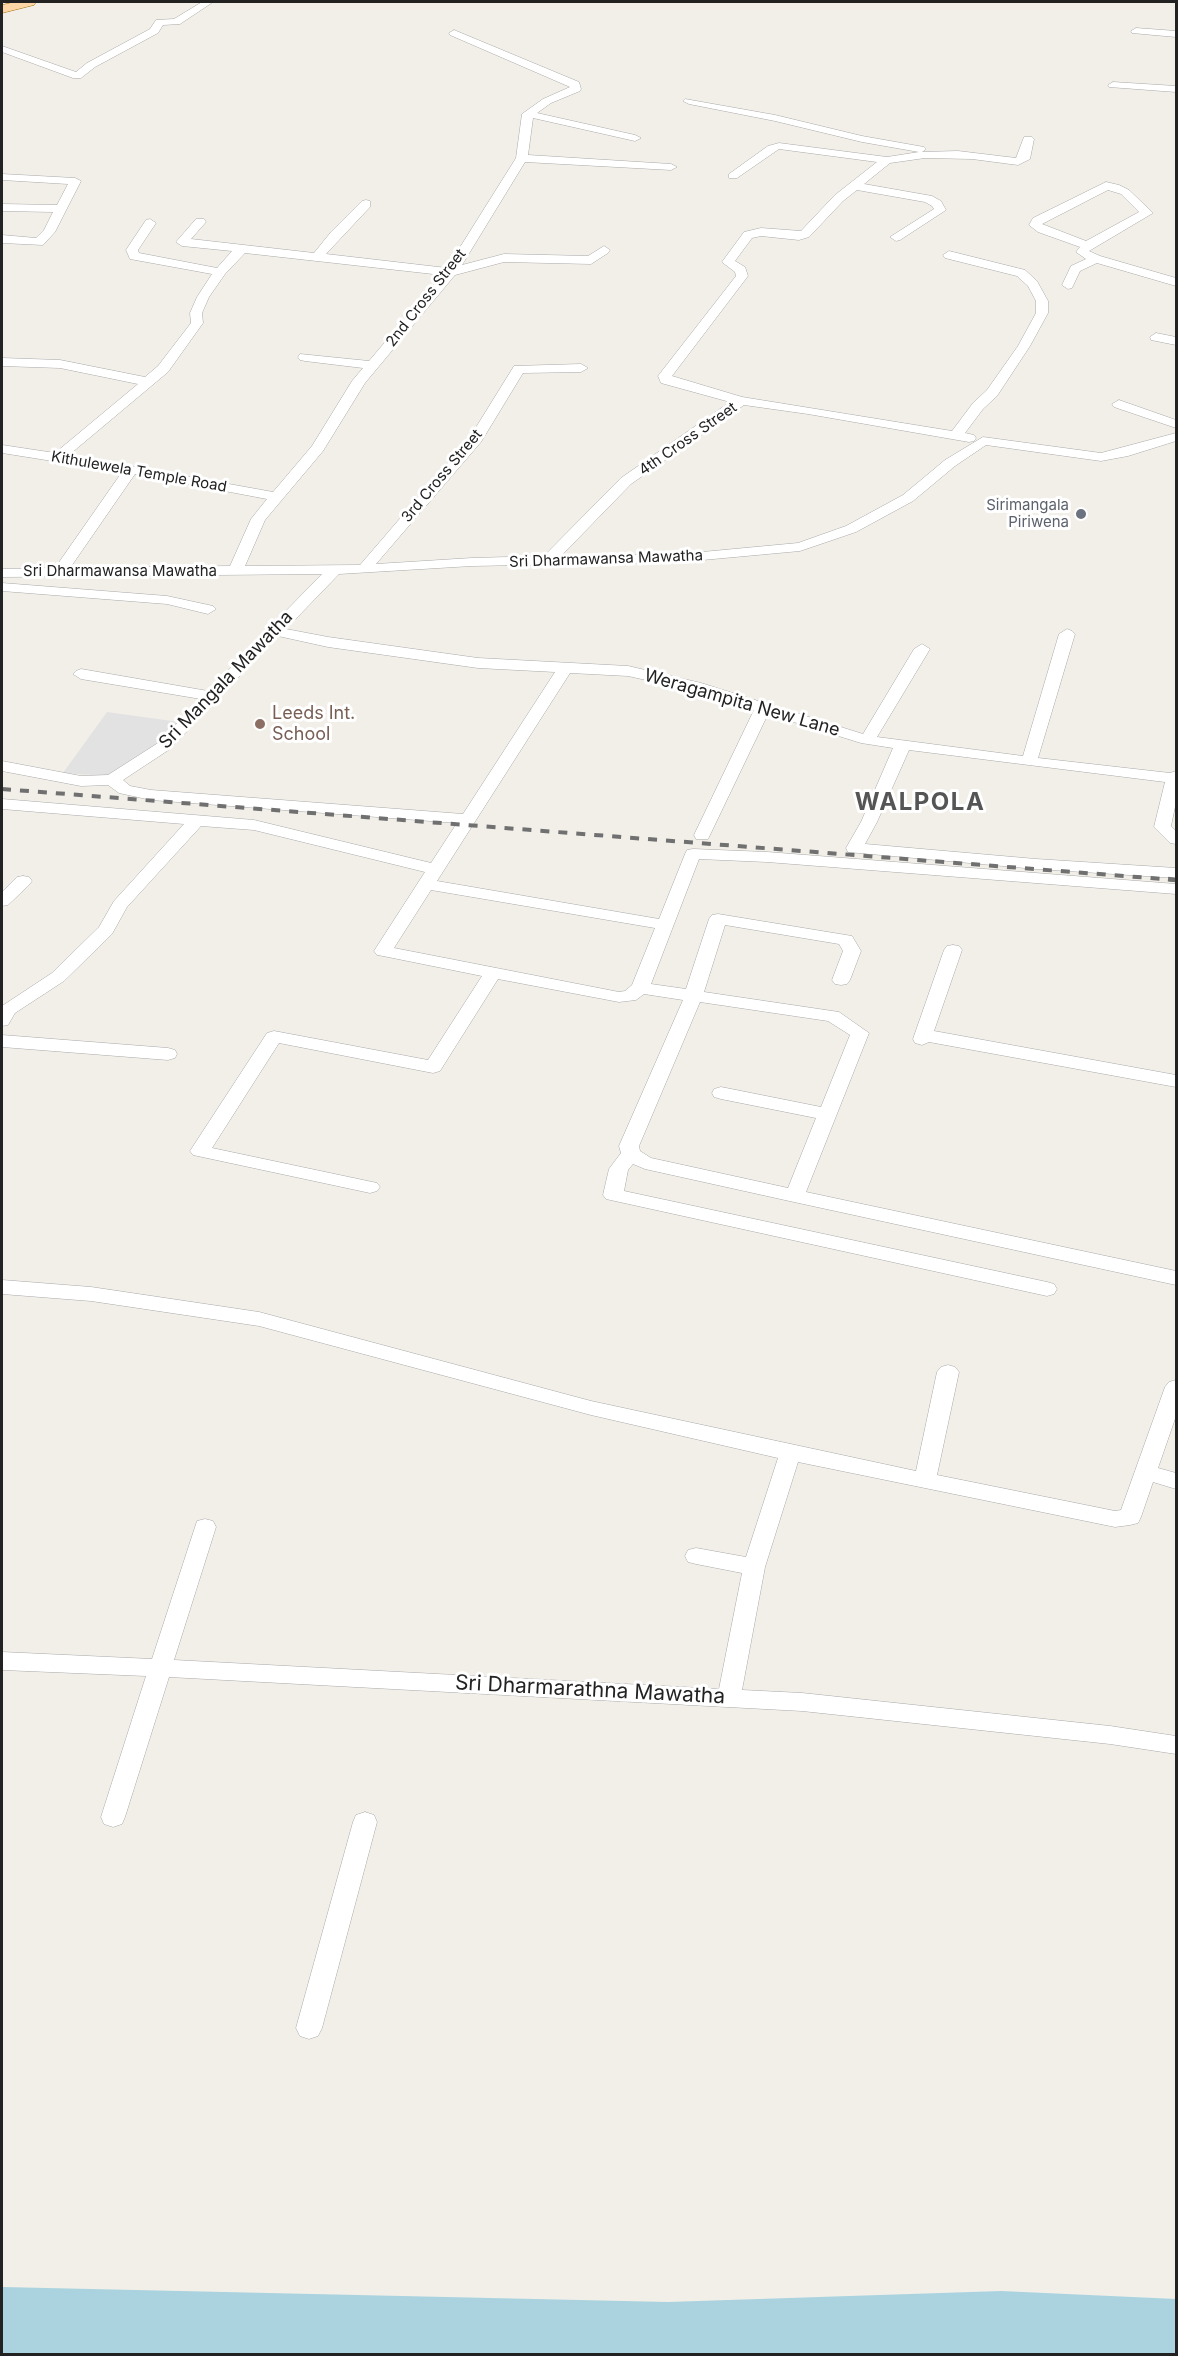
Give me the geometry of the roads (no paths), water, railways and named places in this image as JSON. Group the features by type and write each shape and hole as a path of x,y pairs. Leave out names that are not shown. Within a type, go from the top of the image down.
{"main road":[{"path":"2,3 6,2"},
{"path":"2,9 29,2"}],"street":[{"path":"2,49 77,76 90,65 154,31 160,22 176,22 208,2"},
{"path":"1136,31 1176,34"},
{"path":"454,33 577,86 576,89 537,106 528,114"},
{"path":"1113,85 1176,89"},
{"path":"689,101 775,118 862,139 1018,162 1024,159 1028,139"},
{"path":"528,114 635,138"},
{"name":"2nd Cross Street","path":"235,571 258,519 318,448 359,381 451,272 522,158 528,114"},
{"path":"733,176 778,146 887,160 925,155 971,156"},
{"path":"522,158 671,166"},
{"name":"4th Cross Street","path":"741,401 666,380 665,376 742,276 741,270 728,262 748,235 761,232 799,236 805,234 839,198 887,160"},
{"path":"2,177 75,181 49,232 39,242 2,239"},
{"path":"855,186 928,200 937,204 940,210 896,237"},
{"path":"1087,245 1035,225 1037,221 1106,186 1115,187 1125,192 1147,213 1087,245 1082,252 1096,259 1176,282"},
{"path":"318,256 366,204"},
{"path":"2,207 60,209"},
{"path":"200,222 182,242 451,272 489,260 504,258 591,260 604,250"},
{"path":"150,224 132,250 134,256 220,272"},
{"path":"58,457 163,369 197,323 196,313 203,297 220,272 243,248"},
{"path":"949,255 1021,273 1033,284 1042,301 1042,313 1024,346 992,393 978,406 957,434"},
{"path":"1068,285 1075,269 1096,259"},
{"path":"1124,284 1131,269"},
{"path":"1156,337 1176,341"},
{"path":"305,357 373,365"},
{"path":"2,362 60,364 150,382"},
{"name":"3rd Cross Street","path":"364,568 476,439 519,369 581,368"},
{"path":"741,401 957,434 983,441 1101,457 1123,453 1176,437"},
{"name":"4th Cross Street","path":"548,561 626,481 741,401"},
{"path":"1119,404 1176,424"},
{"name":"Sri Dharmawansa Mawatha","path":"2,573 335,569 681,558 800,547 851,529 908,498 950,463 983,441"},
{"name":"Kithulewela Temple Road","path":"2,449 131,469 276,497"},
{"path":"60,571 131,469"},
{"name":"Sri Mangala Mawatha","path":"112,780 164,746 335,569"},
{"path":"2,587 167,600 207,609"},
{"name":"Weragampita New Lane","path":"274,632 478,663 628,671 695,686 867,740 1029,762 1175,777"},
{"path":"1029,762 1067,634"},
{"path":"867,740 922,649"},
{"path":"566,667 383,951 619,997 630,996 640,988 693,854 767,857 1176,889"},
{"path":"81,674 210,696"},
{"path":"702,835 763,708"},
{"path":"903,745 869,822 854,848 1036,864 1176,873"},
{"path":"2,766 81,780 112,780 125,790 151,795 466,819"},
{"path":"1175,777 1162,827 1176,839"},
{"path":"2,804 254,825 430,877 665,925"},
{"path":"2,1021 8,1010 58,977 106,930 120,905 197,820"},
{"path":"2,902 23,881"},
{"path":"841,980 852,951 846,940 718,919 694,994 628,1146 631,1154 645,1163 1176,1278"},
{"path":"953,950 923,1037 1176,1081"},
{"path":"370,1186 200,1151 274,1037 434,1067 493,973"},
{"path":"640,988 694,994 833,1016 860,1033 794,1196"},
{"path":"2,1041 168,1054"},
{"path":"721,1092 827,1114"},
{"path":"631,1154 619,1170 612,1195 1047,1289"},
{"path":"2,1287 91,1294 259,1319 591,1408 790,1453 1115,1519 1130,1517 1176,1387"},
{"path":"926,1480 948,1372"},
{"path":"729,1698 754,1567 790,1453"},
{"path":"1147,1472 1176,1481"},
{"path":"113,1816 204,1527"},
{"path":"696,1556 754,1567"},
{"name":"Sri Dharmarathna Mawatha","path":"2,1661 814,1703 1110,1735 1176,1745"},
{"path":"309,2028 365,1822"}],"water":[{"path":"2,2287 668,2302 1001,2291 1176,2299 1176,2354 2,2354"}],"railway":[{"path":"2,789 1176,880 1168,879"}],"place":[{"name":"Sirimangala Piriwena","path":"1081,514"},
{"name":"Leeds Int. School","path":"260,724"}],"district":[{"name":"WALPOLA","path":"920,803"}]}
